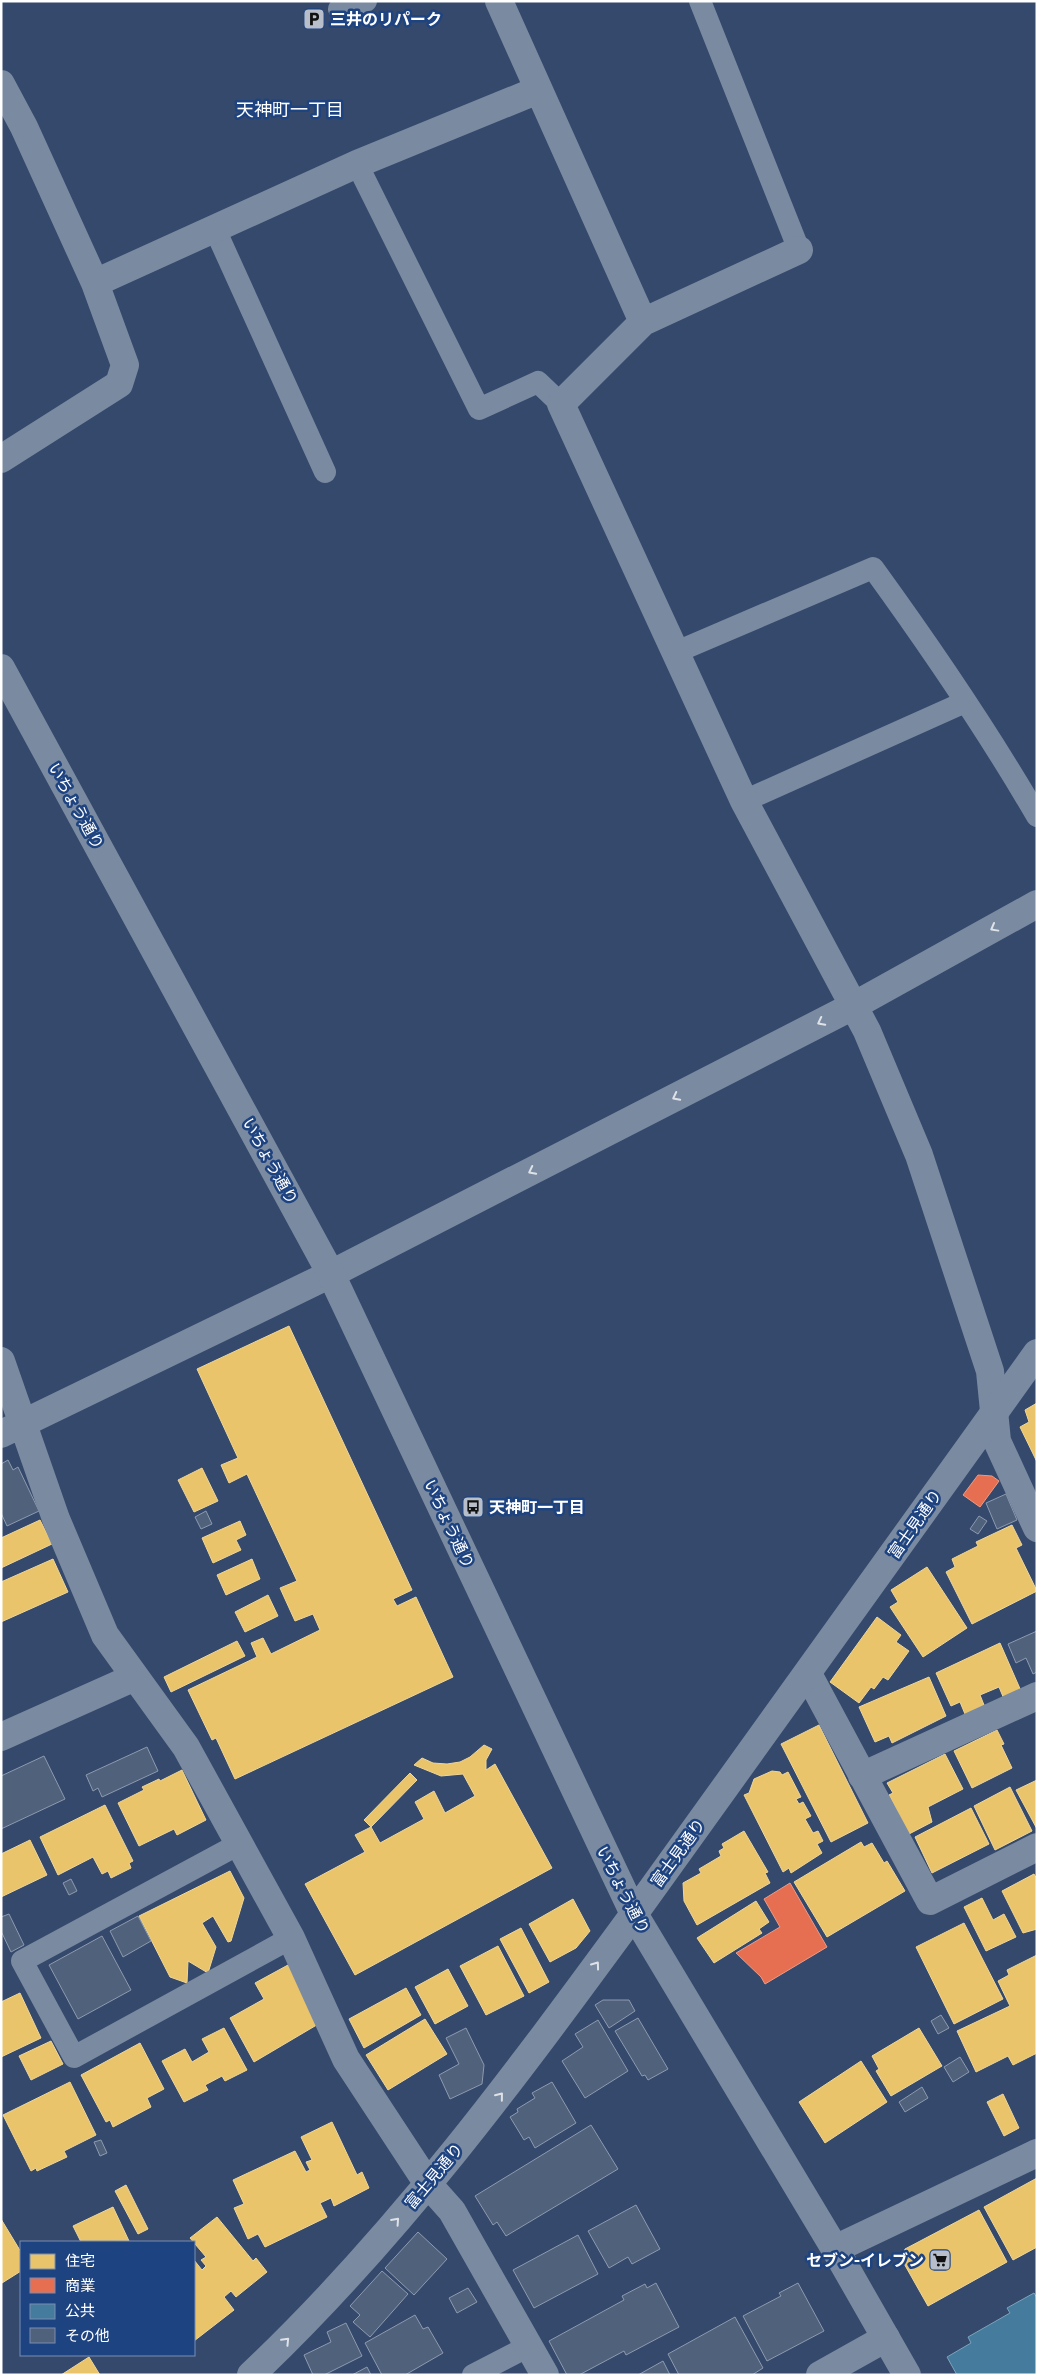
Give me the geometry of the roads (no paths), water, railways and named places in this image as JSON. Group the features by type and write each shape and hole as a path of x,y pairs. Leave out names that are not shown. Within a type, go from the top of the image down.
{"street":[{"path":"499,1 643,322"},
{"path":"1,84 24,127 95,282 125,365 119,384 1,459"},
{"path":"95,282 357,164 538,90"},
{"path":"800,250 643,322 561,404 744,801 855,1005 919,1155 990,1371 997,1441 1034,1513"},
{"name":"いちょう通り","path":"1,668 332,1274 634,1914 835,2249 907,2375"},
{"path":"13,1429 332,1274 855,1005 1037,904"},
{"name":"富士見通り","path":"251,2375 324,2302 428,2184 512,2080 808,1674 1037,1353"},
{"path":"1,1361 13,1429 56,1519 105,1635 186,1747 291,1938 346,2059 428,2184 452,2211 545,2375"},
{"path":"808,1674 930,1901 1037,1847"},
{"path":"1,1737 135,1677"},
{"path":"862,1776 1037,1696"},
{"path":"835,2249 1037,2153"},
{"path":"820,2375 886,2338"}],"lane":[{"path":"340,9 366,1"},
{"path":"700,1 800,250"},
{"path":"357,164 479,409 538,382 561,404"},
{"path":"214,228 325,472"},
{"path":"674,652 873,568 941,662 965,702 1010,769 1037,816"},
{"path":"744,801 965,702"},
{"path":"238,1844 22,1960 74,2057 291,1938"},
{"path":"473,2375 529,2346"}],"place":[{"name":"三井のリパーク","path":"314,19"},
{"name":"天神町一丁目","path":"473,1507"},
{"name":"セブン-イレブン","path":"940,2260"}],"district":[{"name":"天神町一丁目","path":"290,110"}]}
